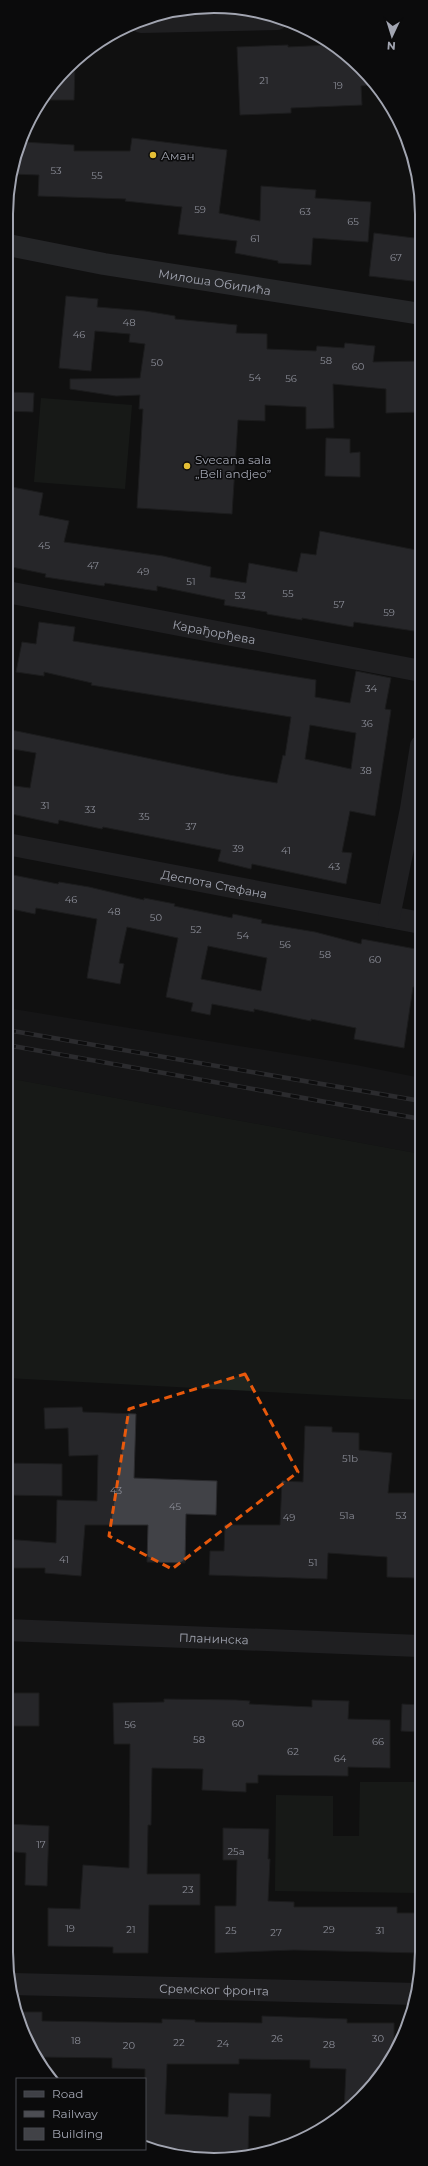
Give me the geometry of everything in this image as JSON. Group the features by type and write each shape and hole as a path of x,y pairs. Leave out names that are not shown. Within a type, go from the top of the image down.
{"street":[{"path":"157,22 263,19"},
{"name":"Милоша Обилића","path":"13,246 104,264 415,313"},
{"name":"Карађорђева","path":"13,593 415,670"},
{"path":"388,917 415,784"},
{"name":"Деспота Стефана","path":"13,845 415,922"},
{"name":"Планинска","path":"13,1630 415,1646"},
{"name":"Сремског фронта","path":"16,1984 410,1994"}],"highlighted area":[{"path":"245,1374 298,1472 172,1569 109,1536 129,1409"}],"shaded area":[{"path":"41,398 132,405 125,489 34,482"},
{"path":"13,1009 356,1065 415,1077 415,1153 13,1079"},
{"path":"13,1079 415,1153 415,1400 13,1378"},
{"path":"360,1782 415,1782 415,1893 275,1891 276,1795 333,1796 333,1836 359,1836"}],"building":[{"path":"323,45 347,63 368,85 361,86 362,105 291,108 291,113 240,115 237,47"},
{"path":"75,69 74,100 49,100 63,81"},
{"path":"132,138 227,150 219,213 260,221 261,186 316,190 315,198 371,202 368,242 313,238 311,265 278,263 278,261 235,253 237,241 178,234 182,207 125,201 126,199 38,196 39,175 17,174 26,142 74,145 74,151 130,151"},
{"path":"374,233 415,238 415,281 369,276"},
{"path":"66,296 98,299 97,307 145,311 175,316 175,319 237,325 236,333 267,334 267,349 316,351 317,346 344,348 345,343 375,346 373,362 415,361 415,412 386,413 386,389 333,384 334,428 306,429 306,407 265,405 265,421 238,420 232,514 137,508 143,409 139,409 140,395 116,396 70,389 70,379 140,378 145,344 129,342 130,334 95,331 91,371 59,368"},
{"path":"13,392 34,393 33,412 13,411"},
{"path":"326,438 350,439 350,453 360,452 360,477 325,476"},
{"path":"13,487 43,493 39,515 69,521 64,542 163,556 211,567 210,577 246,583 249,563 297,572 301,553 316,555 320,531 415,550 415,631 354,622 353,627 302,618 302,620 267,614 267,612 224,605 225,600 157,586 157,591 105,583 104,586 45,577 46,574 13,567"},
{"path":"39,622 75,627 73,641 316,680 315,697 350,703 356,671 391,678 385,709 391,710 375,816 350,811 342,852 352,853 346,884 252,864 251,869 218,861 221,850 103,827 102,829 59,820 58,824 13,814 13,786 30,788 36,753 13,749 13,730 229,775 277,783 283,755 285,756 291,717 91,685 92,683 44,672 44,676 16,672 22,642 36,644","holes":["310,725 356,733 351,769 305,759"]},
{"path":"13,875 58,884 59,882 89,887 144,900 144,898 175,904 174,906 232,918 233,914 262,920 261,923 315,932 361,944 362,939 415,949 415,987 413,987 404,1048 354,1039 356,1028 311,1019 311,1021 254,1009 254,1012 212,1004 210,1015 191,1011 193,1003 166,997 178,938 127,927 119,963 124,964 120,984 87,978 97,919 36,908 35,914 13,909","holes":["208,946 267,958 261,991 201,979"]},
{"path":"82,1407 83,1412 136,1414 134,1478 217,1481 216,1515 186,1514 185,1563 147,1562 148,1525 85,1525 81,1576 45,1573 45,1568 13,1568 13,1540 56,1543 57,1500 97,1501 98,1455 69,1456 68,1428 45,1429 44,1408"},
{"path":"305,1426 332,1427 332,1432 359,1433 359,1450 392,1453 388,1493 415,1493 415,1578 387,1577 387,1557 328,1553 327,1579 209,1575 210,1551 224,1551 225,1525 280,1525 282,1481 303,1482"},
{"path":"13,1463 62,1464 62,1496 13,1495"},
{"path":"13,1693 39,1693 39,1726 13,1726"},
{"path":"164,1699 236,1700 250,1701 249,1704 312,1707 312,1700 349,1701 348,1719 390,1720 390,1768 348,1767 348,1776 258,1775 258,1783 246,1783 246,1792 202,1790 203,1769 152,1768 151,1825 148,1825 147,1874 200,1874 200,1905 149,1905 148,1953 113,1953 113,1947 48,1946 48,1908 80,1909 83,1865 129,1868 130,1744 114,1744 113,1703 164,1702"},
{"path":"402,1704 415,1705 415,1732 401,1731"},
{"path":"13,1824 49,1826 47,1886 25,1885 26,1853 13,1852"},
{"path":"223,1828 269,1829 268,1859 270,1859 268,1901 294,1902 294,1907 397,1907 397,1913 415,1913 415,1953 294,1950 215,1953 215,1906 236,1906 237,1860 223,1860"},
{"path":"22,2012 42,2012 42,2021 162,2023 162,2019 195,2020 195,2022 262,2023 262,2016 347,2019 347,2023 394,2023 394,2041 381,2064 365,2085 344,2105 346,2069 310,2068 310,2060 239,2059 239,2064 167,2064 165,2114 228,2117 229,2093 271,2094 270,2117 249,2116 248,2150 227,2153 201,2153 175,2149 146,2141 145,2069 112,2068 112,2058 43,2057 28,2029"}],"railway":[{"path":"13,1031 415,1100"},
{"path":"13,1046 415,1118"}],"place":[{"name":"Аман","path":"153,155"},
{"name":"Svecana sala „Beli andjeo”","path":"187,466"}]}
